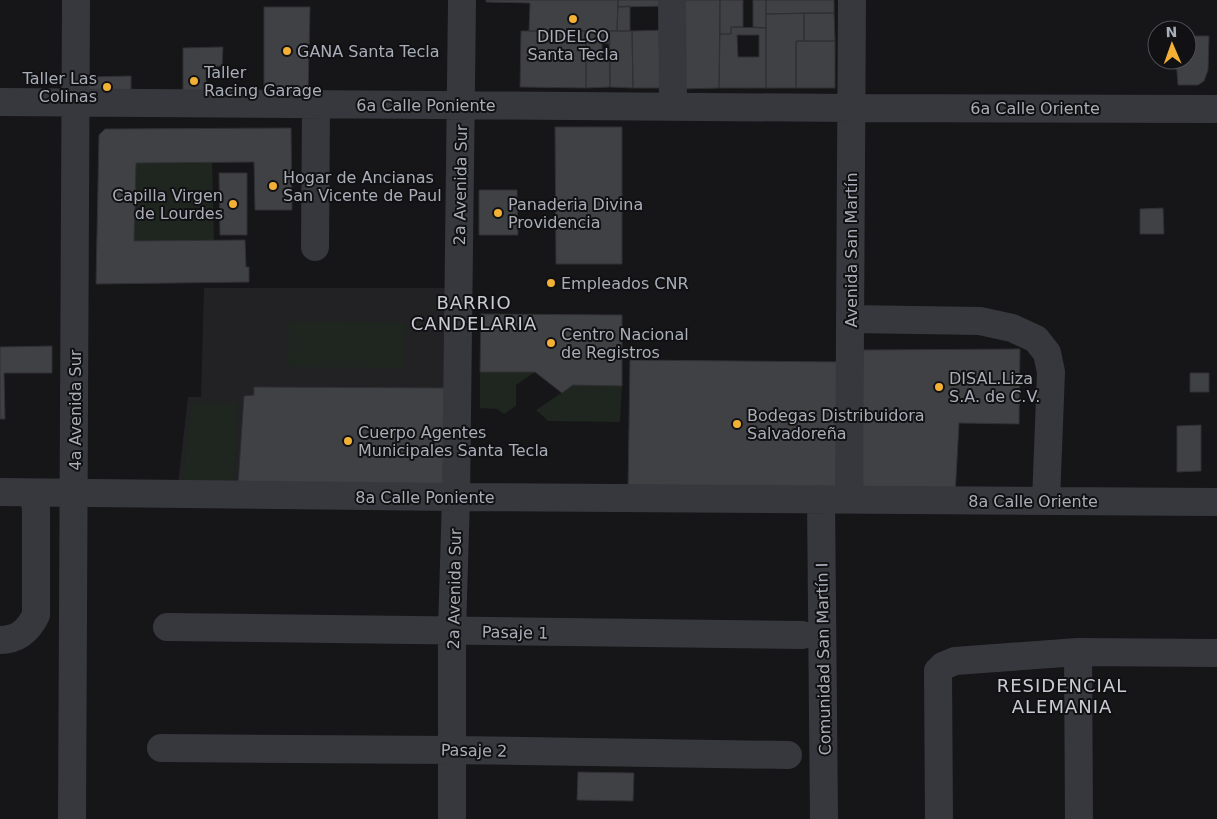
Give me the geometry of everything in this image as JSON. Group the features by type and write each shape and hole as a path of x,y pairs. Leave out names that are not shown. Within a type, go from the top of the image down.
{"street":[{"name":"4a Avenida Sur","path":"72,819 76,0"},
{"name":"2a Avenida Sur","path":"452,819 452,631 456,497 462,0"},
{"path":"672,0 673,107"},
{"name":"Avenida San Martín","path":"849,500 852,0"},
{"name":"6a Calle Poniente","path":"0,102 852,108"},
{"path":"315,247 316,104"},
{"name":"6a Calle Oriente","path":"852,108 1217,108"},
{"path":"851,319 980,321 1012,328 1036,339 1047,353 1051,372 1046,501"},
{"name":"8a Calle Poniente","path":"0,492 849,500"},
{"path":"0,640 17,637 32,624 36,615 36,509 33,493"},
{"name":"Comunidad San Martín I","path":"821,499 824,819"},
{"name":"8a Calle Oriente","path":"849,500 1217,502"},
{"name":"Pasaje 1","path":"167,628 802,635"},
{"path":"939,819 938,671 943,666 955,661 1078,652 1217,653"},
{"path":"1078,652 1079,819"},
{"name":"Pasaje 2","path":"161,748 788,755"}],"shaded area":[{"path":"212,162 214,240 134,241 136,163"},
{"path":"204,288 457,288 456,388 254,387 254,395 244,396 238,485 178,484 188,397 201,397"},
{"path":"289,321 405,323 404,368 288,367"},
{"path":"480,372 535,372 516,385 516,406 504,414 497,409 480,408"},
{"path":"573,385 622,386 620,422 548,421 536,410"},
{"path":"191,403 238,403 233,481 183,480"}],"building":[{"name":"DIDELCO Santa Tecla","path":"486,0 618,0 617,31 529,31 530,3 486,2"},
{"path":"618,0 665,0 665,6 618,7"},
{"path":"680,0 720,0 719,88 680,89"},
{"path":"720,0 743,0 743,27 731,27 731,34 720,34"},
{"path":"753,0 766,0 766,28 753,27"},
{"path":"766,0 834,0 834,13 766,14"},
{"path":"630,6 630,31 617,31 618,7"},
{"name":"GANA Santa Tecla","path":"264,7 310,7 308,95 264,95"},
{"path":"804,13 804,41 796,41 796,88 766,88 766,14"},
{"path":"804,13 834,13 835,41 804,41"},
{"path":"731,27 766,28 766,88 719,88 720,34 731,34","holes":["737,35 759,35 759,57 738,57"]},
{"path":"667,30 667,88 633,88 632,31"},
{"path":"521,31 586,31 586,88 520,87"},
{"path":"586,31 609,31 610,44 602,43 602,58 610,58 610,87 586,88"},
{"path":"609,31 632,31 633,88 610,87"},
{"path":"1197,36 1209,36 1208,70 1204,81 1198,85 1178,85 1177,70 1197,70"},
{"path":"796,41 835,41 835,88 796,88"},
{"name":"Taller Racing Garage","path":"223,47 222,66 206,67 206,95 183,95 183,48"},
{"name":"Taller Las Colinas","path":"131,76 131,97 83,96 84,77"},
{"path":"555,127 622,127 622,264 556,264"},
{"name":"Hogar de Ancianas San Vicente de Paul","path":"291,128 292,210 255,210 254,162 136,163 134,241 245,240 246,267 249,267 249,282 96,284 99,135 105,129"},
{"name":"Capilla Virgen de Lourdes","path":"219,173 247,173 247,235 220,235"},
{"name":"Panaderia Divina Providencia","path":"479,190 517,190 518,235 479,235"},
{"path":"1163,208 1164,234 1140,234 1140,209"},
{"name":"Centro Nacional de Registros","path":"481,314 622,315 622,386 573,385 562,393 535,372 480,372"},
{"path":"52,346 52,373 4,373 5,419 0,419 0,347"},
{"name":"DISAL.Liza S.A. de C.V.","path":"1020,349 1019,424 959,423 955,496 863,495 859,350"},
{"name":"Bodegas Distribuidora Salvadoreña","path":"630,360 845,362 844,487 628,491"},
{"path":"1190,373 1209,373 1209,392 1190,392"},
{"name":"Cuerpo Agentes Municipales Santa Tecla","path":"254,387 456,388 455,490 238,485 244,396 254,395"},
{"path":"1201,425 1201,471 1177,472 1177,426"},
{"path":"578,772 634,773 633,801 577,800"}],"place":[{"name":"DIDELCO Santa Tecla","path":"573,19"},
{"name":"GANA Santa Tecla","path":"287,51"},
{"name":"Taller Racing Garage","path":"194,81"},
{"name":"Taller Las Colinas","path":"107,87"},
{"name":"Hogar de Ancianas San Vicente de Paul","path":"273,186"},
{"name":"Capilla Virgen de Lourdes","path":"233,204"},
{"name":"Panaderia Divina Providencia","path":"498,213"},
{"name":"Empleados CNR","path":"551,283"},
{"name":"Centro Nacional de Registros","path":"551,343"},
{"name":"DISAL.Liza S.A. de C.V.","path":"939,387"},
{"name":"Bodegas Distribuidora Salvadoreña","path":"737,424"},
{"name":"Cuerpo Agentes Municipales Santa Tecla","path":"348,441"}],"district":[{"name":"BARRIO CANDELARIA","path":"474,313"},
{"name":"RESIDENCIAL ALEMANIA","path":"1062,696"}]}
